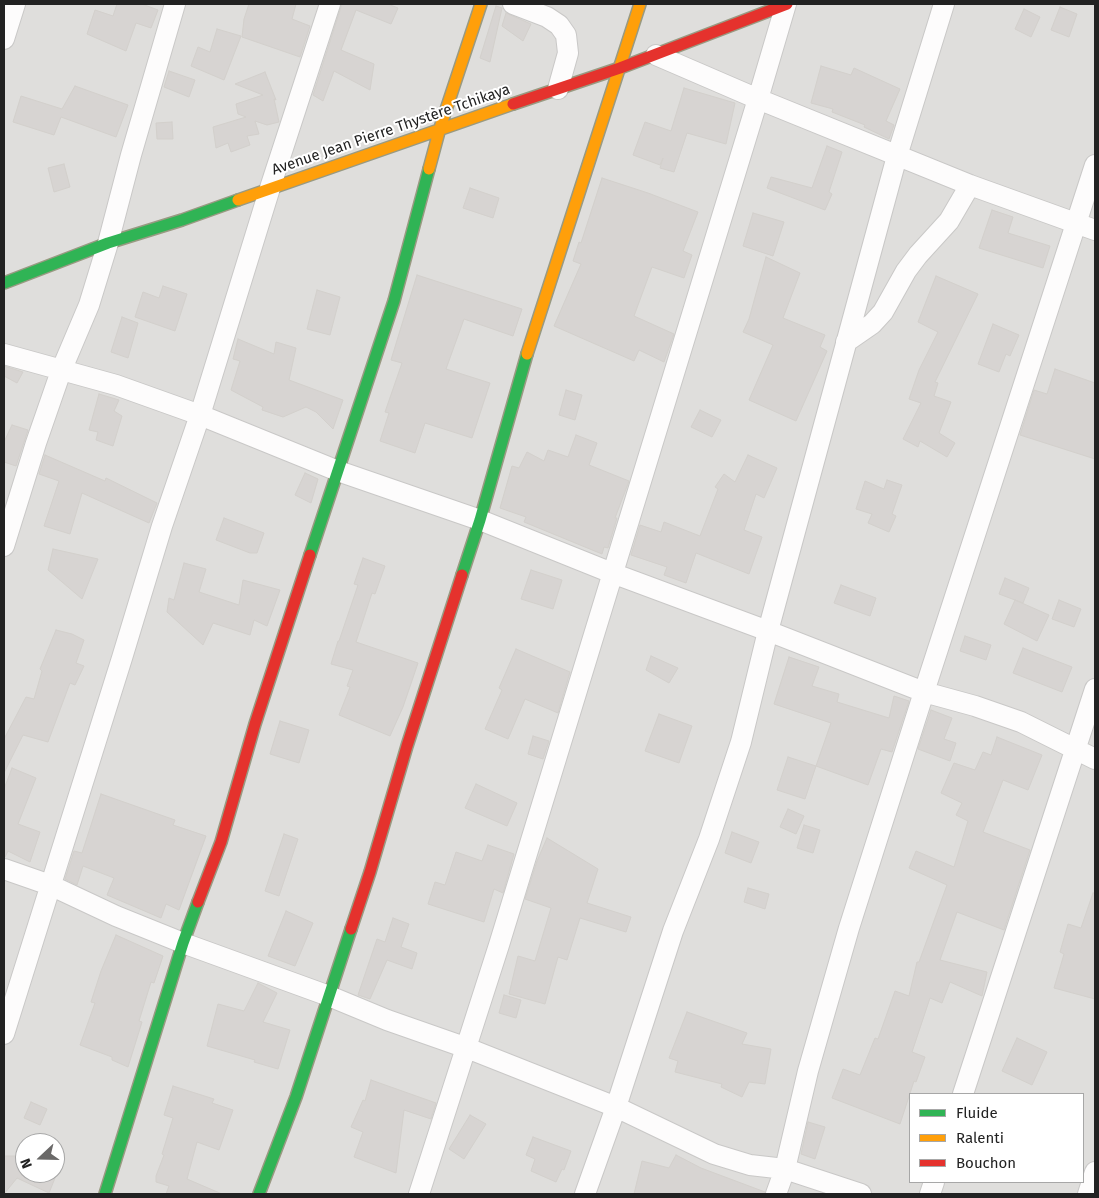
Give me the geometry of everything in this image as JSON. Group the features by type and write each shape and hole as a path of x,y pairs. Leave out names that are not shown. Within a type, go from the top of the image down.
{"street":[{"path":"4,39 15,4"},
{"path":"4,546 61,371 89,305 175,4"},
{"path":"4,1034 162,526 200,415 270,188 330,4"},
{"path":"105,1194 184,943 221,842 255,724 296,596 402,275 440,128 481,4"},
{"path":"513,4 547,17 560,25 566,35 568,53 558,89"},
{"path":"259,1194 296,1096 370,872 407,746 480,520 537,320 640,4"},
{"path":"419,1194 467,1048 786,4"},
{"name":"Avenue Jean Pierre Thystère Tchikaya","path":"4,283 108,243 182,220 440,128 620,68 786,4"},
{"path":"585,1194 616,1107 673,931 709,839 741,742 768,631 897,156 944,4"},
{"path":"656,55 897,156 970,185 1086,226"},
{"path":"776,1194 785,1170 808,1071 844,947 924,692 1086,226 1095,165"},
{"path":"846,342 872,324 883,312 906,271 949,221 970,185"},
{"path":"4,354 116,385 200,415 338,471 480,520 612,573 924,692 976,706 1021,722 1095,759"},
{"path":"963,1093 1095,689"},
{"path":"4,868 50,885 116,916 184,943 329,996 387,1020 467,1048 616,1107 714,1154 750,1165 785,1170 861,1194"},
{"path":"1088,1194 1095,1172"}],"shaded area":[{"path":"4,4 1095,4 1095,1194 4,1194"}],"building":[{"path":"117,4 142,4 158,10 151,28 136,23 126,51 87,34 95,10 113,16"},
{"path":"249,4 296,4 292,19 310,26 300,57 242,37 244,19"},
{"path":"342,4 388,4 398,8 391,24 356,10 341,50 374,64 370,90 334,71 323,101 313,95"},
{"path":"496,6 502,8 490,62 480,58"},
{"path":"1060,7 1077,14 1069,37 1051,30"},
{"path":"1024,9 1040,17 1031,37 1015,29"},
{"path":"506,13 531,24 523,41 502,26"},
{"path":"217,29 241,36 224,80 191,66 198,47 210,52"},
{"path":"821,66 851,75 854,68 900,89 886,121 894,125 889,139 864,127 865,125 832,112 833,109 811,103"},
{"path":"169,71 195,80 189,97 164,87"},
{"path":"265,72 276,100 274,99 279,122 267,125 255,121 259,134 247,136 250,145 231,152 228,143 216,148 213,127 246,117 238,114 236,104 263,95 235,84"},
{"path":"75,86 128,105 116,137 61,117 54,135 13,122 21,96 62,109"},
{"path":"684,88 735,103 726,144 687,133 674,172 660,168 663,158 660,165 633,155 645,122 671,131"},
{"path":"172,122 173,139 157,139 156,123"},
{"path":"827,146 842,152 829,192 832,194 825,210 767,188 771,177 812,188"},
{"path":"64,164 70,187 54,192 48,168"},
{"path":"602,178 698,212 683,251 692,255 684,278 652,267 634,316 674,334 664,362 639,350 634,361 554,326 581,264 573,261 579,242 581,243"},
{"path":"470,188 499,198 493,218 463,208"},
{"path":"992,210 1013,217 1008,233 1050,246 1043,268 979,248"},
{"path":"753,213 784,222 773,256 743,246"},
{"path":"766,257 800,273 783,318 825,335 820,347 827,351 796,421 749,400 773,345 743,332 749,319"},
{"path":"417,275 522,309 513,336 464,319 446,369 490,383 472,438 425,423 415,453 380,441 389,413 385,412 402,363 391,360"},
{"path":"936,276 978,294 935,382 938,383 934,396 951,402 939,433 955,443 947,457 920,441 918,447 903,439 921,403 909,399 919,370 938,332 918,322"},
{"path":"163,286 187,294 175,331 135,317 143,292 159,298"},
{"path":"317,290 340,297 330,335 307,329"},
{"path":"122,317 138,323 128,358 111,352"},
{"path":"993,324 1019,335 1010,356 1006,354 999,372 978,364"},
{"path":"238,339 274,354 276,342 296,348 289,380 343,400 333,429 316,412 306,407 283,417 262,410 263,407 231,390 240,361 233,359"},
{"path":"4,366 23,372 17,383 4,376"},
{"path":"1055,369 1095,383 1095,459 1020,435 1034,390 1047,394"},
{"path":"566,390 582,395 575,420 559,415"},
{"path":"99,394 119,400 114,411 122,416 113,446 96,440 98,432 89,430"},
{"path":"700,410 721,420 712,437 691,427"},
{"path":"12,425 28,430 16,466 4,462 4,442"},
{"path":"576,435 597,443 589,465 629,481 615,518 617,518 608,548 604,547 602,554 524,522 526,517 500,508 512,466 519,468 527,452 544,461 548,450 568,457"},
{"path":"45,455 105,481 106,478 157,503 149,523 82,493 70,534 44,526 59,481 39,474"},
{"path":"748,455 777,468 764,498 756,494 744,530 762,537 749,574 696,553 686,583 664,575 667,567 631,555 640,525 661,532 664,522 700,536 718,489 715,487 724,474 735,482"},
{"path":"305,473 318,479 311,503 295,495"},
{"path":"887,480 902,485 892,514 896,516 889,532 868,523 872,514 856,509 865,481 884,489"},
{"path":"224,518 264,533 257,553 250,553 216,540"},
{"path":"53,549 98,559 82,599 48,570"},
{"path":"363,558 385,566 375,594 372,593 356,642 418,663 403,707 390,736 339,715 350,687 347,686 353,670 331,664 358,585 354,584"},
{"path":"184,563 206,569 199,592 239,605 243,580 280,590 267,626 254,620 250,635 213,623 203,645 167,612 169,598 174,600"},
{"path":"531,570 562,580 553,609 521,599"},
{"path":"1005,578 1029,588 1023,603 999,594"},
{"path":"841,585 876,598 870,616 834,603"},
{"path":"1015,600 1049,615 1037,641 1004,624"},
{"path":"1059,600 1081,609 1074,627 1052,619"},
{"path":"56,630 72,634 84,640 76,663 84,666 75,685 70,683 48,742 23,735 4,773 4,739 26,697 34,699 42,671 40,669"},
{"path":"965,636 991,645 986,660 960,651"},
{"path":"1023,648 1072,667 1062,692 1013,673"},
{"path":"516,649 570,672 558,713 525,699 508,739 485,729 502,690 499,688"},
{"path":"651,656 678,668 669,683 646,670"},
{"path":"789,657 819,667 812,686 839,694 837,702 889,718 894,696 909,701 892,752 881,749 868,785 816,766 831,723 774,704"},
{"path":"931,710 952,718 944,739 956,743 950,761 918,749"},
{"path":"659,714 692,726 679,763 645,751"},
{"path":"280,721 309,730 299,763 270,754"},
{"path":"533,736 549,741 543,759 528,754"},
{"path":"997,737 1042,755 1028,790 1003,780 983,832 1030,850 1004,930 957,912 940,960 987,972 982,996 950,982 942,1003 930,998 912,1052 925,1057 916,1082 914,1081 909,1093 900,1124 832,1098 843,1069 860,1075 875,1038 878,1039 895,991 909,996 917,962 919,962 947,885 909,868 916,851 954,867 968,821 956,815 962,803 941,793 954,763 975,770 983,752 991,755"},
{"path":"788,757 816,766 805,799 777,790"},
{"path":"12,768 36,778 18,824 40,832 30,862 8,851 4,857 4,789"},
{"path":"476,784 517,803 507,826 465,808"},
{"path":"101,794 175,820 173,825 206,836 179,910 166,904 161,918 107,895 114,878 83,866 77,885 65,879 74,851 82,853"},
{"path":"788,809 804,816 796,834 780,827"},
{"path":"804,825 820,830 813,853 797,848"},
{"path":"732,832 759,842 751,863 725,853"},
{"path":"284,834 298,839 279,896 265,891"},
{"path":"547,838 598,869 587,903 631,917 626,932 580,918 567,960 558,957 545,1004 509,994 518,956 535,961 551,908 525,899 537,861"},
{"path":"488,845 514,854 503,893 494,889 484,922 428,904 435,882 445,885 456,852 482,861"},
{"path":"748,888 769,894 765,909 744,902"},
{"path":"1093,893 1095,893 1095,999 1054,988 1064,954 1060,952 1068,924 1081,928"},
{"path":"286,911 313,923 295,966 268,956"},
{"path":"393,918 409,924 401,947 417,953 412,969 387,960 370,999 358,995 377,939 385,942"},
{"path":"116,935 163,956 154,983 151,982 139,1021 142,1022 128,1067 112,1060 112,1057 80,1045 95,1003 91,1002 101,971"},
{"path":"258,983 277,993 263,1022 290,1030 278,1069 207,1046 218,1004 244,1011"},
{"path":"504,995 521,1000 516,1018 499,1013"},
{"path":"687,1012 747,1033 742,1044 771,1049 765,1084 749,1082 742,1097 721,1087 722,1084 675,1072 678,1061 669,1058"},
{"path":"1017,1038 1047,1052 1032,1085 1002,1071"},
{"path":"371,1080 436,1103 431,1119 404,1110 396,1173 354,1157 363,1132 351,1127 363,1100 365,1101"},
{"path":"173,1086 214,1099 212,1103 233,1110 219,1150 197,1142 187,1179 222,1194 166,1194 169,1186 156,1182 156,1176 164,1155 162,1154 173,1118 164,1115"},
{"path":"31,1102 47,1109 40,1125 24,1118"},
{"path":"470,1115 486,1124 464,1159 449,1149"},
{"path":"808,1122 825,1127 815,1159 801,1154"},
{"path":"533,1137 571,1151 564,1170 562,1169 556,1182 531,1171 535,1159 526,1155"},
{"path":"676,1155 701,1168 765,1192 764,1194 634,1194 642,1161 669,1168"},
{"path":"4,1156 15,1156 15,1180 4,1194"},
{"path":"28,1183 53,1183 49,1193"}],"traffic: fast":[{"path":"310,555 394,301 429,169"},
{"path":"4,283 108,243 238,200"},
{"path":"462,575 480,520 527,354"},
{"path":"105,1194 183,943 198,902"},
{"path":"259,1194 296,1097 351,929"}],"traffic: slow":[{"path":"429,169 440,128 481,4"},
{"path":"527,354 640,4"},
{"path":"238,200 513,104"}],"traffic: jam":[{"path":"513,104 620,68 787,4"},
{"path":"198,902 221,842 255,724 310,555"},
{"path":"351,929 462,575"}]}
